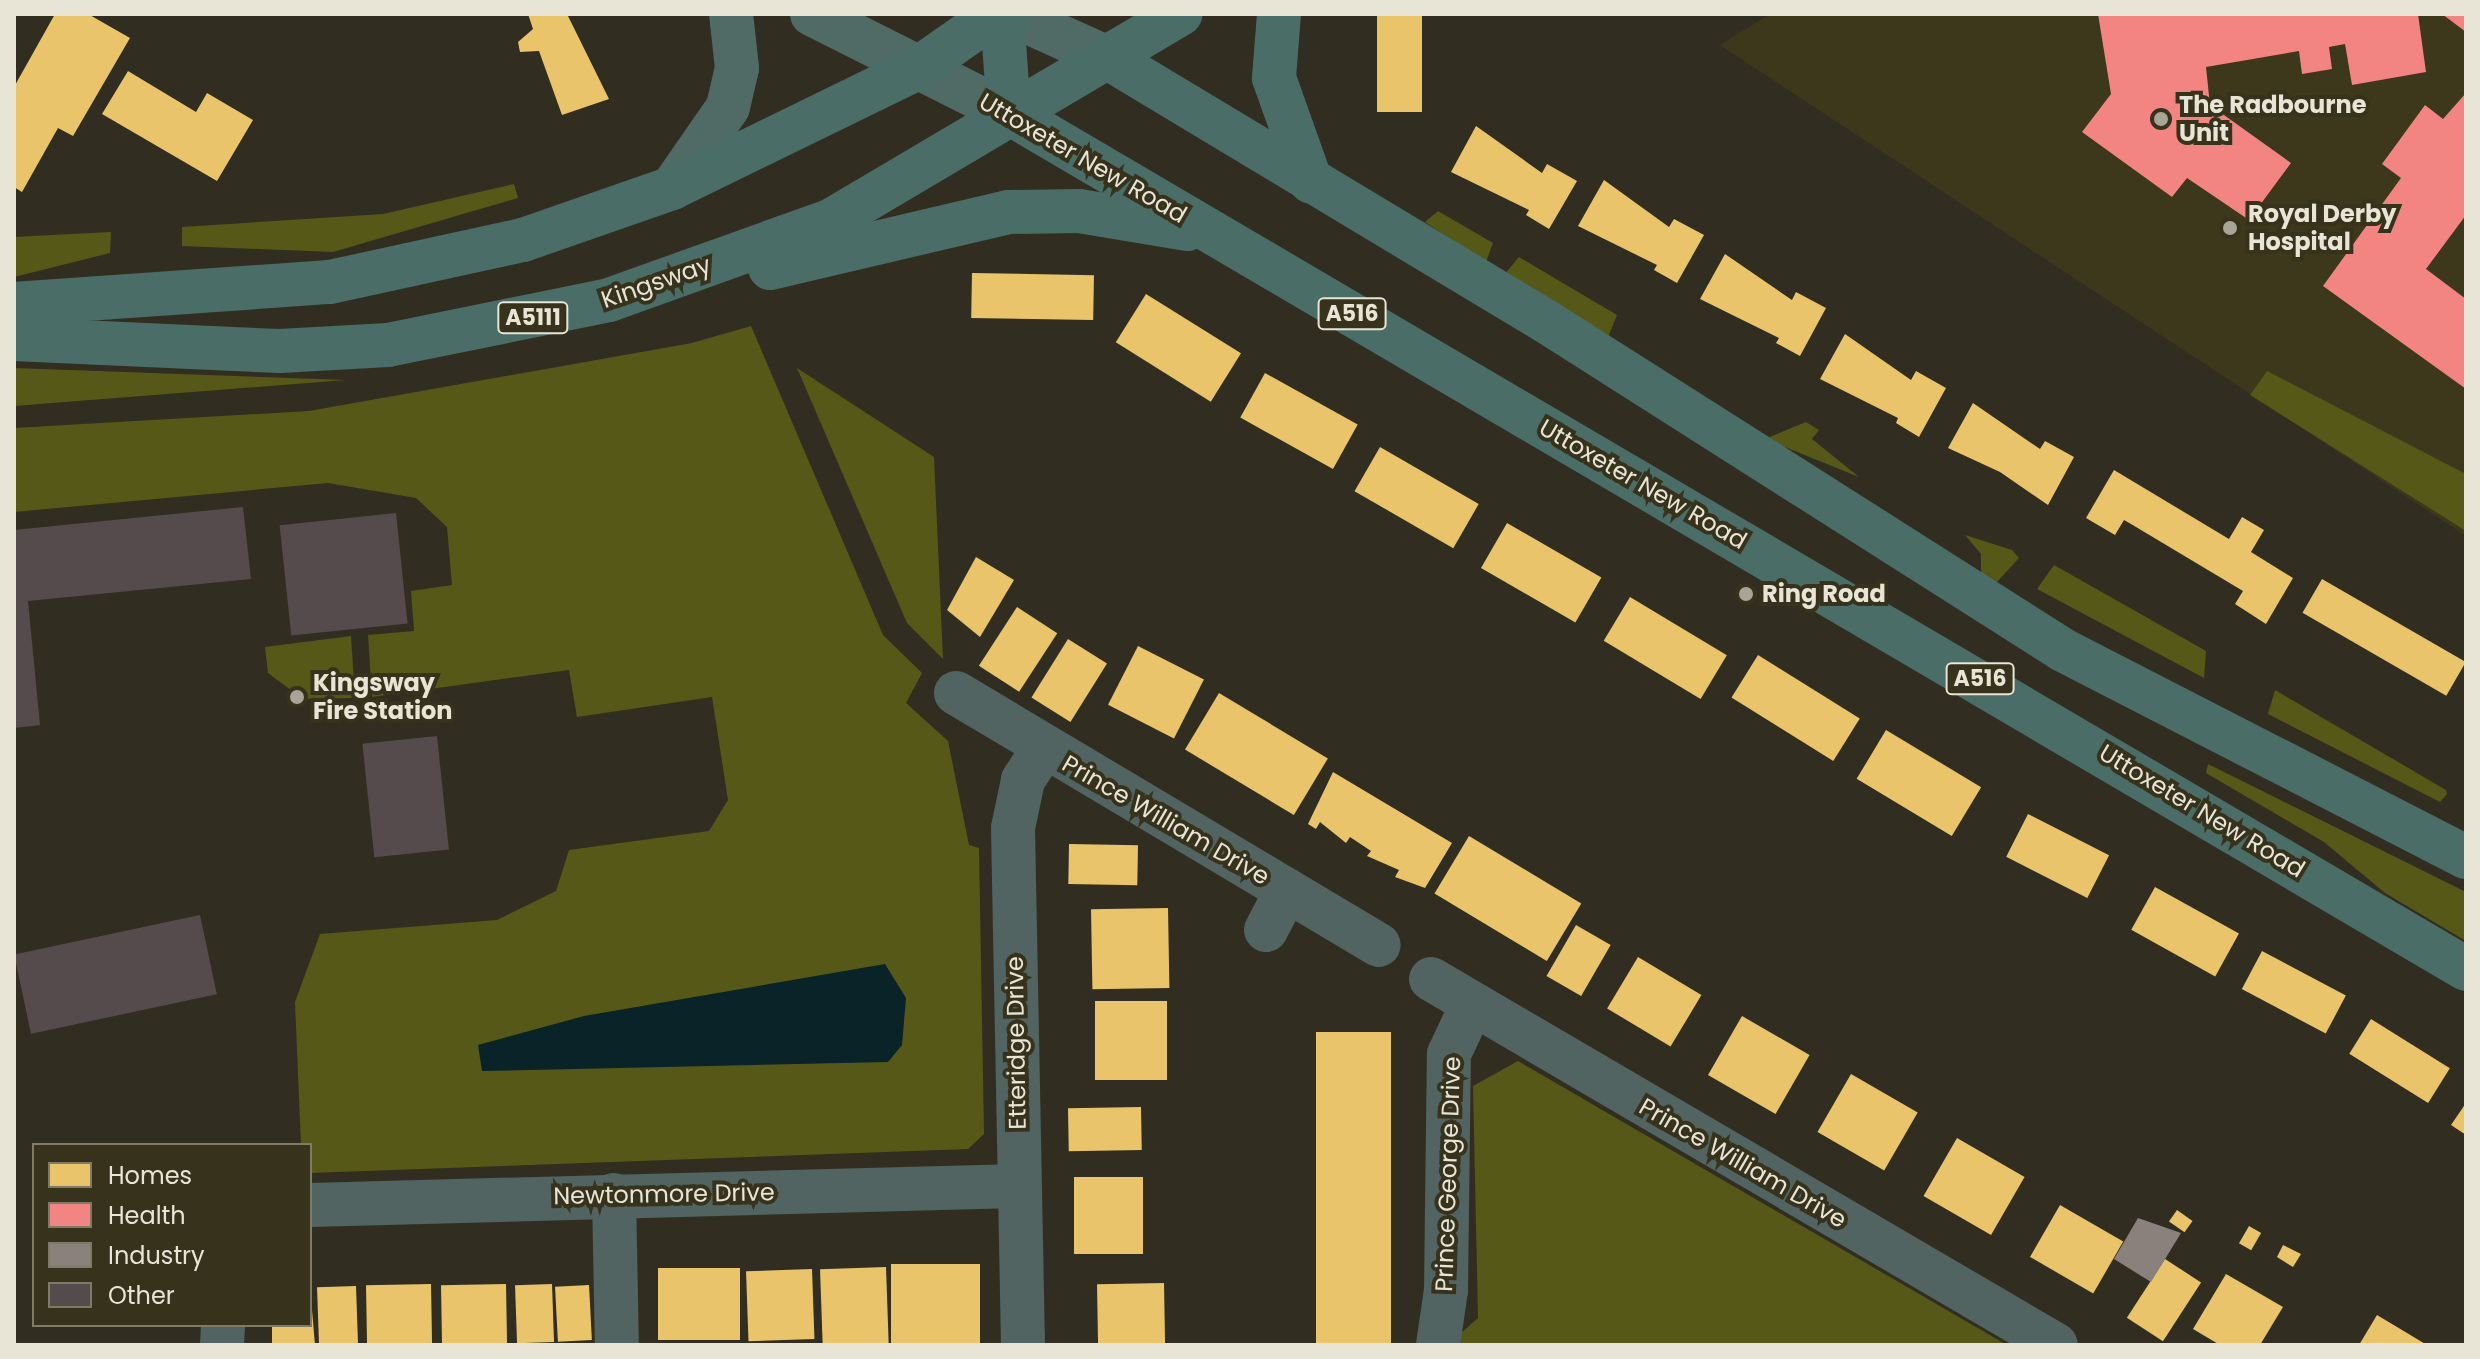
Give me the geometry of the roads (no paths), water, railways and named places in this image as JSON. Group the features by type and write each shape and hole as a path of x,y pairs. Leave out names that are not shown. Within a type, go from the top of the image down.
{"highway":[{"path":"14,304 330,282 523,240 672,188 920,67 999,14 1009,113"},
{"name":"A5111","path":"1108,58 1181,14"},
{"path":"1279,14 1274,78 1311,182"},
{"name":"Kingsway","path":"14,339 266,350 388,345 609,300 832,220 1009,113 1108,58"},
{"name":"A516","path":"1108,58 1547,322 2063,650 2466,857"},
{"name":"Uttoxeter New Road","path":"1009,113 2466,969"},
{"path":"609,300 801,262 983,214 1053,209 1214,233"}],"main road":[{"path":"672,188 728,107 737,68 731,14"},
{"name":"Uttoxeter New Road","path":"812,14 1009,113"},
{"name":"A516","path":"1010,14 1108,58"}],"street":[{"name":"Prince William Drive","path":"956,693 1043,749 1378,945"},
{"name":"Etteridge Drive","path":"1023,1345 1013,828 1023,780 1043,749"},
{"path":"1266,930 1287,890"},
{"name":"Prince William Drive","path":"1431,979 1471,1007 2056,1345"},
{"name":"Prince George Drive","path":"1438,1345 1446,1290 1449,1054 1471,1007"},
{"name":"Newtonmore Drive","path":"312,1205 1019,1186"},
{"path":"614,1195 617,1345"}],"water":[{"path":"885,964 906,998 902,1045 888,1062 482,1071 478,1045 584,1016"}],"place":[{"name":"The Radbourne Unit","path":"2161,119"},
{"name":"Royal Derby Hospital","path":"2230,228"},
{"name":"Ring Road","path":"1746,594"},
{"name":"Kingsway Fire Station","path":"297,697"}]}
